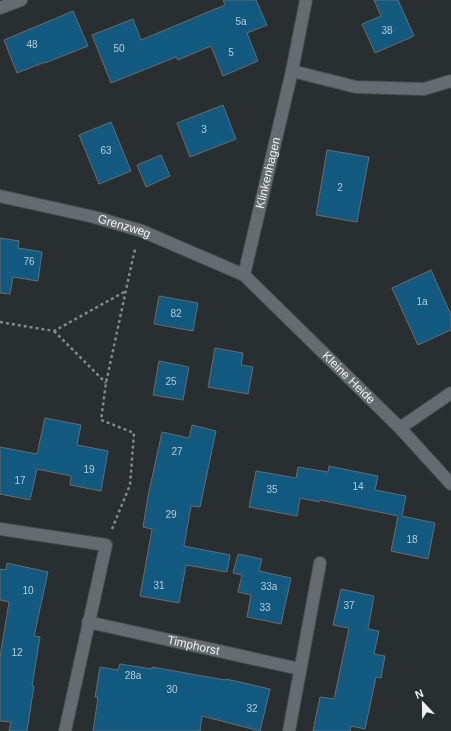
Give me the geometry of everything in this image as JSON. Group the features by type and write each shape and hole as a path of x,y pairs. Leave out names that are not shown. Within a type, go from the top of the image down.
{"street":[{"path":"0,8 21,0"},
{"name":"Klinkenhagen","path":"244,275 292,71 306,0"},
{"path":"292,71 356,87 424,89 451,81"},
{"name":"Grenzweg","path":"0,196 94,217 142,231 244,275"},
{"name":"Kleine Heide","path":"244,275 400,428 451,484"},
{"path":"400,428 451,393"},
{"path":"0,528 106,545 65,731"},
{"path":"289,731 320,563"},
{"name":"Timphorst","path":"88,622 300,669"}],"path":[{"path":"106,545 130,485 134,433 101,420 106,383 134,253 142,231"},
{"path":"54,331 126,291"},
{"path":"0,322 54,331 106,383"}],"building":[{"path":"223,0 256,0 267,25 247,33 258,61 223,76 211,46 178,60 176,57 111,83 92,35 133,19 141,40 225,5"},
{"path":"374,0 398,0 414,36 375,53 362,24 381,16"},
{"path":"73,11 88,46 17,73 4,40"},
{"path":"223,105 236,139 190,157 177,123"},
{"path":"111,122 131,171 99,184 79,135"},
{"path":"327,150 369,157 357,222 316,215"},
{"path":"161,155 170,176 146,187 137,165"},
{"path":"0,238 19,241 18,248 42,252 38,281 13,277 10,294 0,293"},
{"path":"431,270 451,315 451,330 418,345 392,288"},
{"path":"159,296 198,303 193,331 154,324"},
{"path":"215,348 243,353 241,365 253,367 248,394 208,387"},
{"path":"159,361 189,367 183,400 153,395"},
{"path":"45,418 81,425 77,445 108,451 101,491 70,485 71,476 37,469 30,500 0,494 0,447 37,454"},
{"path":"192,425 216,431 200,507 191,506 184,546 230,555 227,572 186,565 179,603 140,596 152,529 143,527 162,432 189,438"},
{"path":"329,466 378,476 375,490 406,496 402,516 435,523 428,559 391,551 398,516 320,500 319,502 300,498 297,516 249,507 256,471 296,478 298,467 328,472"},
{"path":"238,554 262,559 259,571 291,578 281,624 247,617 251,595 238,592 242,575 233,573"},
{"path":"7,563 48,572 34,636 40,637 32,686 34,686 27,731 9,731 11,722 0,721 0,657 9,602 0,600 0,569 6,570"},
{"path":"341,589 374,596 368,629 379,631 374,654 385,656 381,678 376,677 365,729 351,726 350,731 313,731 320,697 334,699 349,628 333,625"},
{"path":"120,664 152,669 152,667 226,679 270,689 260,731 202,716 200,731 93,731 98,698 95,697 100,667 118,670"}]}
